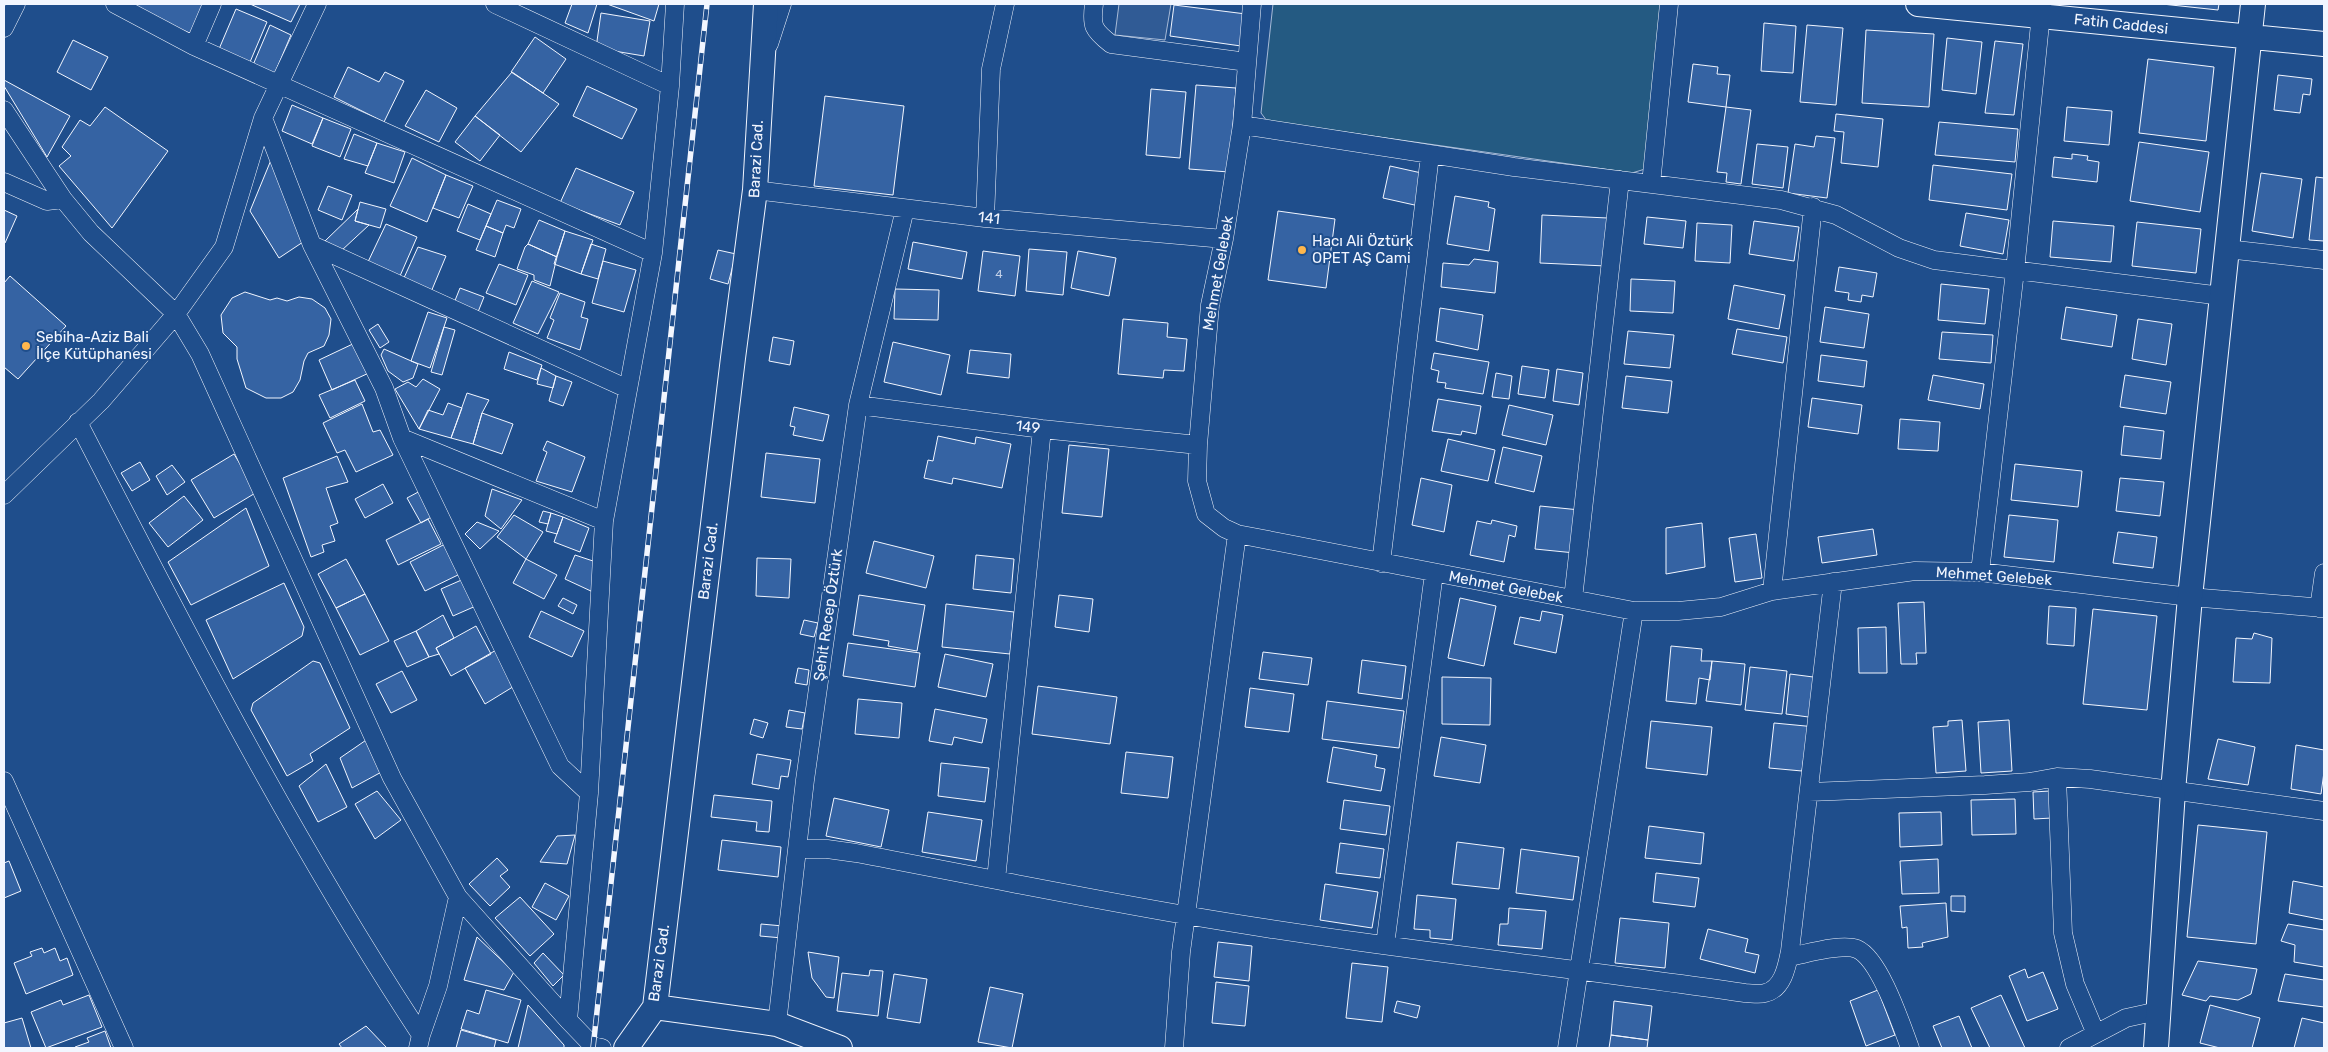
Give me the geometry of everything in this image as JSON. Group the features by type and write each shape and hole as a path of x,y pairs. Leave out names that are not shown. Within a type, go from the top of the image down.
{"street":[{"path":"4,28 16,4"},
{"path":"115,4 194,46 653,253"},
{"path":"194,46 212,4"},
{"path":"4,495 101,401 176,314 224,246 263,118 317,4"},
{"path":"495,4 670,86"},
{"path":"568,1020 589,792 604,521 653,253 670,86 675,4"},
{"path":"751,4 750,15 757,36 761,64"},
{"path":"761,64 766,4"},
{"path":"761,64 782,4"},
{"path":"985,218 991,69 1005,4"},
{"path":"1094,4 1092,21 1097,33 1111,44 1247,62"},
{"name":"Mehmet Gelebek","path":"1252,4 1242,125 1224,239 1210,305 1196,481 1206,514 1224,528 1237,534 1634,611 1678,611 1721,607 1772,591 1915,571 1980,572 2190,597 2322,608"},
{"path":"1651,184 1669,4"},
{"name":"Fatih Caddesi","path":"1918,4 2041,9 2249,38 2324,44"},
{"path":"2156,1048 2173,791 2190,597 2253,4"},
{"path":"1980,572 2015,271 2041,9"},
{"name":"Barazi Cad.","path":"626,1048 654,1007 755,190 761,64"},
{"path":"4,110 62,199 91,233 176,314 200,354 392,778 458,896 568,1020 594,1046 602,1048"},
{"path":"263,118 312,244 384,388 402,438 560,766 589,792"},
{"path":"1242,125 1430,154 1781,200 1813,207 1836,215 1899,248 1934,260 2222,296"},
{"path":"1382,563 1430,154"},
{"path":"1573,599 1620,180"},
{"path":"4,182 47,201 62,199"},
{"name":"141","path":"755,190 985,218 1224,239"},
{"path":"1772,591 1813,207"},
{"name":"Şehit Recep Öztürk","path":"777,1024 805,780 858,405 905,209"},
{"path":"312,244 628,388"},
{"path":"2227,249 2324,260"},
{"name":"149","path":"858,405 1042,429 1198,445"},
{"path":"78,422 212,682 362,945 420,1041"},
{"path":"996,880 1042,429"},
{"path":"402,438 604,521"},
{"path":"1174,1048 1186,916 1237,534"},
{"path":"1385,945 1434,573"},
{"path":"2322,608 2324,573"},
{"path":"797,849 827,849 856,853 1186,916 1385,945 1580,969 1745,993 1766,993 1777,985 1784,975 1789,957 1833,582"},
{"path":"1567,1048 1634,611"},
{"path":"1809,792 1985,785 2030,782 2057,777 2324,812"},
{"path":"2057,777 2062,933 2075,984 2096,1034"},
{"path":"4,781 124,1048"},
{"path":"420,1041 438,986 458,896"},
{"path":"1789,957 1846,947 1858,949 1876,965 1910,1048"},
{"path":"654,1007 777,1024 840,1048"},
{"path":"2068,1048 2126,1018 2158,1012"}],"shaded area":[{"path":"1119,4 1171,4 1165,40 1115,35"},
{"path":"1273,4 1666,4 1645,169 1632,173 1267,121 1261,113"}],"building":[{"path":"136,4 207,4 194,35 134,9"},
{"path":"250,4 300,4 291,22"},
{"path":"572,4 597,4 588,33 565,23"},
{"path":"607,4 659,4 654,21"},
{"path":"2162,4 2219,4 2218,10"},
{"path":"1174,5 1246,14 1241,46 1170,36"},
{"path":"236,9 267,22 250,62 219,49"},
{"path":"601,13 650,21 644,56 596,48"},
{"path":"1764,23 1796,26 1793,73 1761,71"},
{"path":"270,25 291,35 274,75 253,65"},
{"path":"1807,25 1843,28 1836,105 1800,102"},
{"path":"1866,30 1934,34 1929,107 1862,103"},
{"path":"535,37 566,59 543,93 511,72"},
{"path":"1947,38 1982,42 1976,94 1942,90"},
{"path":"73,40 108,57 91,90 57,72"},
{"path":"1995,41 2023,44 2014,115 1985,113"},
{"path":"2148,59 2214,67 2206,141 2139,133"},
{"path":"1693,64 1718,67 1717,74 1730,75 1726,107 1688,102"},
{"path":"348,67 379,82 385,72 404,81 384,122 334,97"},
{"path":"512,72 559,104 521,152 475,116"},
{"path":"2278,75 2312,79 2310,95 2303,94 2300,113 2274,110"},
{"path":"4,80 70,116 47,157 4,86"},
{"path":"1196,85 1236,88 1229,172 1189,169"},
{"path":"587,86 637,109 622,139 573,116"},
{"path":"1151,89 1186,92 1180,158 1146,155"},
{"path":"426,90 457,108 439,142 405,126"},
{"path":"825,96 904,106 893,195 814,186"},
{"path":"292,105 323,118 312,144 282,131"},
{"path":"105,107 168,151 112,228 59,166 71,156 62,147 80,120 90,126"},
{"path":"1726,107 1751,110 1741,184 1726,182 1727,173 1717,172"},
{"path":"2067,107 2112,111 2109,145 2064,141"},
{"path":"1836,114 1883,119 1878,167 1841,163 1844,132 1834,131"},
{"path":"475,116 500,135 480,161 455,142"},
{"path":"323,118 351,129 340,157 312,146"},
{"path":"1939,122 2018,129 2015,162 1935,155"},
{"path":"354,134 377,143 368,166 344,159"},
{"path":"1816,136 1835,138 1827,198 1788,193 1795,144 1814,147"},
{"path":"2139,142 2209,152 2200,212 2130,201"},
{"path":"377,143 405,152 394,183 365,173"},
{"path":"1757,144 1788,147 1783,188 1752,184"},
{"path":"2072,154 2088,156 2087,160 2099,162 2097,182 2052,177 2054,157 2072,159"},
{"path":"412,158 446,175 427,222 390,206"},
{"path":"271,160 306,240 279,258 250,211"},
{"path":"1933,165 2012,174 2007,210 1929,200"},
{"path":"1390,166 1426,174 1419,206 1383,198"},
{"path":"576,168 634,192 620,225 560,203"},
{"path":"2261,173 2302,179 2293,238 2252,231"},
{"path":"446,175 473,186 459,218 433,208"},
{"path":"2316,177 2324,178 2324,241 2309,240"},
{"path":"328,186 352,195 342,220 318,210"},
{"path":"1455,196 1489,202 1488,207 1495,209 1489,251 1447,244"},
{"path":"497,200 521,209 514,228 506,225 503,233 486,226"},
{"path":"360,202 386,209 380,228 355,221"},
{"path":"468,204 491,214 480,240 457,231"},
{"path":"358,209 355,221 369,225 341,251 325,241"},
{"path":"4,210 17,216 5,243 4,242"},
{"name":"Hacı Ali Öztürk OPET AŞ Cami","path":"1278,211 1335,219 1326,288 1268,280"},
{"path":"1966,213 2009,220 2003,254 1960,246"},
{"path":"1542,215 1608,218 1606,266 1540,263"},
{"path":"1647,217 1686,221 1683,248 1644,244"},
{"path":"539,220 565,231 557,257 528,244"},
{"path":"1754,221 1799,227 1794,261 1749,254"},
{"path":"2053,221 2114,226 2111,262 2050,257"},
{"path":"2137,222 2201,229 2196,273 2132,266"},
{"path":"1697,223 1732,225 1730,263 1695,261"},
{"path":"386,224 417,237 400,276 367,264"},
{"path":"486,226 503,233 495,257 476,250"},
{"path":"565,231 593,240 581,274 554,264"},
{"path":"913,242 967,252 962,279 908,269"},
{"path":"528,244 557,257 550,286 534,280 534,275 517,269 525,247"},
{"path":"591,244 606,249 598,279 581,274"},
{"path":"418,247 446,256 431,292 403,280"},
{"path":"1029,249 1067,252 1063,295 1026,291"},
{"path":"718,250 736,254 728,284 710,279"},
{"path":"983,251 1020,256 1015,296 978,291"},
{"path":"1078,251 1116,258 1109,296 1071,288"},
{"path":"1474,259 1498,262 1495,293 1441,287 1443,263 1469,265"},
{"path":"603,261 636,270 624,312 592,303"},
{"path":"499,264 528,275 516,305 486,293"},
{"path":"1839,267 1877,273 1873,297 1862,295 1861,302 1848,300 1849,293 1835,291"},
{"name":"Sebiha-Aziz Bali İlçe Kütüphanesi","path":"10,276 66,326 18,379 4,367 4,283"},
{"path":"1631,279 1675,281 1673,313 1630,311"},
{"path":"532,281 559,292 538,334 513,323"},
{"path":"1941,284 1989,289 1985,324 1938,320"},
{"path":"1734,285 1785,295 1779,329 1728,319"},
{"path":"460,288 484,297 478,312 454,303"},
{"path":"895,289 939,290 938,320 894,319"},
{"path":"245,292 270,300 277,298 287,301 299,297 312,299 325,308 331,319 329,335 324,346 308,353 304,361 300,380 293,392 281,398 266,398 246,388 237,359 237,347 223,333 221,315 232,298"},
{"path":"560,293 585,302 581,317 588,319 580,350 547,338 554,320 550,318"},
{"path":"1825,307 1869,314 1864,348 1820,342"},
{"path":"2066,307 2117,315 2112,347 2061,339"},
{"path":"1440,308 1483,315 1478,350 1436,341"},
{"path":"428,312 447,318 430,368 411,361"},
{"path":"1123,319 1168,323 1167,337 1187,339 1184,371 1164,370 1163,378 1118,374"},
{"path":"2138,319 2172,324 2166,365 2132,359"},
{"path":"378,324 389,342 380,348 369,330"},
{"path":"444,327 455,330 442,375 431,372"},
{"path":"1737,329 1787,337 1783,363 1732,354"},
{"path":"1628,331 1674,335 1670,368 1624,364"},
{"path":"1942,332 1993,335 1991,363 1939,359"},
{"path":"773,337 794,341 790,365 769,361"},
{"path":"357,342 371,372 332,390 319,360"},
{"path":"893,342 950,355 941,395 884,382"},
{"path":"384,349 418,364 413,378 403,382 388,371 381,355"},
{"path":"970,350 1011,354 1009,378 967,373"},
{"path":"509,352 542,365 537,380 504,369"},
{"path":"1434,353 1489,362 1483,394 1445,388 1446,383 1437,382 1439,371 1431,369"},
{"path":"1821,355 1867,361 1864,387 1818,381"},
{"path":"1522,366 1549,370 1545,398 1518,394"},
{"path":"541,368 556,376 553,388 537,384"},
{"path":"1557,369 1583,373 1579,405 1553,401"},
{"path":"1496,373 1512,376 1509,399 1492,397"},
{"path":"1933,375 1984,384 1980,409 1928,400"},
{"path":"2125,375 2171,382 2166,414 2120,407"},
{"path":"556,376 572,382 563,406 549,401"},
{"path":"1626,376 1672,381 1668,413 1622,408"},
{"path":"423,379 440,389 419,429 395,389 408,382 416,387"},
{"path":"355,380 365,401 330,418 319,395"},
{"path":"467,393 489,400 482,413 473,444 451,438"},
{"path":"1812,398 1862,405 1858,434 1808,427"},
{"path":"1438,399 1481,406 1476,434 1462,431 1461,435 1432,431"},
{"path":"448,403 462,408 451,438 419,429 428,410 443,415"},
{"path":"362,404 373,432 380,430 393,455 356,472 345,450 337,453 323,423"},
{"path":"1509,405 1553,415 1546,445 1502,435"},
{"path":"794,407 829,415 823,441 793,435 795,427 790,426"},
{"path":"482,413 513,424 502,454 473,444"},
{"path":"1900,419 1940,422 1938,451 1898,449"},
{"path":"2124,426 2164,431 2161,459 2121,455"},
{"path":"938,436 975,444 976,437 1011,444 1002,488 953,478 952,484 924,478 928,460 933,461"},
{"path":"1448,439 1495,450 1488,481 1441,471"},
{"path":"547,441 585,457 572,492 536,481 547,452 543,450"},
{"path":"1069,445 1109,449 1102,517 1062,513"},
{"path":"1503,447 1542,456 1534,492 1495,483"},
{"path":"766,453 820,459 815,503 761,497"},
{"path":"234,454 257,492 214,518 191,480"},
{"path":"337,456 348,482 326,488 338,523 330,526 335,541 322,545 324,552 311,557 283,478"},
{"path":"140,462 150,480 132,491 121,473"},
{"path":"2015,464 2082,471 2078,507 2011,500"},
{"path":"172,465 185,482 167,495 156,476"},
{"path":"1421,478 1452,485 1444,532 1412,525"},
{"path":"2120,478 2164,482 2160,516 2116,511"},
{"path":"383,484 393,503 365,518 355,499"},
{"path":"492,489 522,500 501,529 485,516"},
{"path":"422,490 435,515 421,523 407,498"},
{"path":"184,496 203,520 168,547 149,523"},
{"path":"1540,506 1580,510 1575,553 1535,549"},
{"path":"246,508 269,566 191,605 168,562"},
{"path":"543,511 551,513 548,524 539,522"},
{"path":"551,513 563,517 557,534 546,531"},
{"path":"514,515 543,532 526,559 497,537"},
{"path":"2009,515 2058,520 2054,562 2004,557"},
{"path":"563,517 589,528 580,552 554,542"},
{"path":"428,519 441,544 398,565 386,540"},
{"path":"1492,520 1517,526 1515,537 1509,535 1504,562 1470,555 1477,521 1491,524"},
{"path":"477,522 499,531 480,549 465,534"},
{"path":"1702,523 1705,567 1666,574 1666,528"},
{"path":"1873,529 1877,555 1822,563 1818,537"},
{"path":"2118,532 2157,537 2153,568 2113,563"},
{"path":"1756,534 1762,578 1735,582 1729,538"},
{"path":"874,541 934,556 926,588 866,573"},
{"path":"449,542 462,573 425,591 410,562"},
{"path":"575,555 599,563 593,592 565,579"},
{"path":"976,555 1014,559 1011,593 973,589"},
{"path":"757,558 791,559 789,598 756,596"},
{"path":"346,559 365,594 336,608 318,574"},
{"path":"526,559 557,575 544,599 513,583"},
{"path":"466,578 478,605 453,616 441,589"},
{"path":"284,583 304,627 302,636 233,679 206,620"},
{"path":"365,594 389,641 360,655 336,608"},
{"path":"859,595 925,605 917,651 888,646 889,641 853,635"},
{"path":"1059,595 1093,599 1089,632 1055,627"},
{"path":"563,598 577,605 573,614 558,606"},
{"path":"1460,598 1496,606 1484,666 1448,658"},
{"path":"1924,602 1926,653 1916,653 1917,664 1901,664 1898,603"},
{"path":"946,604 1014,612 1010,654 942,647"},
{"path":"2049,606 2076,608 2074,646 2047,644"},
{"path":"2093,609 2157,616 2147,710 2083,704"},
{"path":"541,611 584,631 572,657 529,637"},
{"path":"1542,611 1563,615 1556,653 1514,644 1520,617 1540,621"},
{"path":"443,615 454,638 436,648 439,654 429,657 416,631"},
{"path":"804,620 818,623 814,637 800,634"},
{"path":"476,626 491,654 451,676 436,648"},
{"path":"1886,627 1887,673 1859,673 1858,628"},
{"path":"416,631 429,657 407,667 394,641"},
{"path":"2254,633 2272,638 2270,683 2233,682 2236,638 2252,639"},
{"path":"848,643 920,653 915,687 843,676"},
{"path":"1671,646 1702,649 1701,661 1712,661 1710,680 1699,678 1696,704 1666,701"},
{"path":"498,649 516,685 485,704 465,668"},
{"path":"1263,652 1312,658 1308,685 1259,679"},
{"path":"945,654 993,664 986,697 938,687"},
{"path":"1362,660 1406,666 1402,699 1358,693"},
{"path":"313,661 320,663 350,728 310,754 313,761 287,776 251,710 253,703"},
{"path":"1712,661 1745,664 1741,705 1706,701"},
{"path":"1750,667 1787,671 1782,714 1745,710"},
{"path":"798,668 809,670 807,685 795,683"},
{"path":"402,671 417,700 391,713 376,684"},
{"path":"1790,674 1821,678 1816,718 1786,714"},
{"path":"1442,677 1491,678 1490,725 1442,724"},
{"path":"1038,686 1117,697 1110,744 1032,734"},
{"path":"1250,688 1294,694 1289,732 1245,727"},
{"path":"858,699 902,703 899,738 855,734"},
{"path":"1327,701 1404,711 1399,748 1322,739"},
{"path":"935,709 987,719 982,743 954,737 952,745 929,741"},
{"path":"789,710 805,713 802,729 786,727"},
{"path":"754,719 768,723 763,738 750,734"},
{"path":"1962,720 1966,771 1936,773 1933,727 1948,726 1948,721"},
{"path":"2009,720 2012,771 1981,773 1978,722"},
{"path":"1651,721 1712,727 1707,775 1646,768"},
{"path":"1774,723 1816,727 1813,757 1804,756 1802,771 1769,768"},
{"path":"372,736 387,769 352,788 340,758"},
{"path":"1441,737 1486,745 1480,783 1434,776"},
{"path":"2218,739 2255,747 2248,785 2208,779"},
{"path":"2296,745 2324,750 2321,794 2291,789"},
{"path":"1333,747 1377,755 1375,767 1385,769 1381,791 1327,782"},
{"path":"1126,752 1173,757 1168,798 1121,793"},
{"path":"757,754 791,760 788,777 781,776 779,789 752,784"},
{"path":"941,763 989,768 985,802 938,796"},
{"path":"326,764 347,807 318,822 299,786"},
{"path":"377,791 401,820 375,839 355,804"},
{"path":"2050,791 2052,818 2034,819 2033,792"},
{"path":"714,795 772,801 769,832 756,831 757,822 711,817"},
{"path":"834,798 889,810 881,847 826,836"},
{"path":"2015,799 2016,834 1972,835 1971,800"},
{"path":"1344,800 1390,806 1386,835 1340,829"},
{"path":"928,812 982,820 976,861 922,852"},
{"path":"1941,812 1942,845 1900,847 1899,813"},
{"path":"2198,825 2267,832 2256,944 2187,937"},
{"path":"1649,826 1704,833 1701,864 1645,858"},
{"path":"575,835 567,864 540,862 557,836"},
{"path":"722,840 781,847 778,877 718,870"},
{"path":"1457,842 1504,848 1499,889 1452,884"},
{"path":"1340,843 1384,849 1380,878 1336,873"},
{"path":"1521,849 1579,857 1573,900 1516,893"},
{"path":"497,858 508,870 500,876 510,887 490,906 469,884"},
{"path":"1938,859 1939,893 1902,894 1900,861"},
{"path":"9,861 21,891 4,898 4,863"},
{"path":"1656,873 1699,878 1695,907 1653,902"},
{"path":"2293,881 2324,887 2324,920 2289,913"},
{"path":"545,883 569,896 556,920 532,907"},
{"path":"1325,884 1378,892 1372,928 1320,920"},
{"path":"1417,895 1456,899 1452,940 1430,938 1430,930 1414,929"},
{"path":"1951,896 1965,896 1965,912 1951,911"},
{"path":"520,897 554,934 530,956 495,918"},
{"path":"1946,903 1948,937 1922,943 1923,947 1908,948 1907,927 1902,928 1900,906"},
{"path":"1509,908 1546,911 1542,949 1498,945 1500,924 1508,924"},
{"path":"1620,918 1669,923 1665,968 1615,963"},
{"path":"761,924 783,926 782,938 760,936"},
{"path":"2288,924 2324,930 2324,967 2294,962 2295,945 2281,941"},
{"path":"1708,929 1748,939 1745,952 1759,955 1755,973 1700,959"},
{"path":"477,937 514,972 504,990 464,980"},
{"path":"1218,942 1252,946 1249,981 1214,977"},
{"path":"42,948 44,953 55,948 60,961 67,958 73,975 26,994 14,963 32,956 30,952"},
{"path":"808,952 839,957 834,998 826,997 812,978"},
{"path":"543,953 564,975 553,986 534,963"},
{"path":"2198,961 2257,969 2251,994 2238,1000 2210,996 2206,1001 2182,995"},
{"path":"1352,963 1388,967 1382,1022 1346,1018"},
{"path":"2025,969 2028,978 2043,972 2058,1009 2027,1021 2009,976"},
{"path":"870,970 883,971 878,1016 837,1011 842,973 869,976"},
{"path":"894,974 927,979 920,1023 887,1018"},
{"path":"2285,974 2324,980 2324,1007 2278,1001"},
{"path":"1216,982 1249,986 1245,1026 1212,1023"},
{"path":"990,987 1023,994 1012,1048 978,1042"},
{"path":"486,990 521,1000 508,1043 461,1029 467,1010 479,1014"},
{"path":"1878,990 1895,1035 1866,1046 1850,1001"},
{"path":"89,995 102,1027 46,1048 31,1012 61,1000 63,1005"},
{"path":"2001,995 2025,1048 1990,1048 1971,1008"},
{"path":"1397,1001 1420,1006 1417,1018 1394,1012"},
{"path":"1614,1001 1652,1006 1648,1040 1611,1035"},
{"path":"528,1005 564,1045 564,1048 518,1048"},
{"path":"2210,1005 2260,1018 2252,1048 2220,1048 2200,1043"},
{"path":"1959,1016 1972,1048 1942,1048 1933,1026"},
{"path":"22,1018 31,1048 4,1048 4,1023"},
{"path":"2302,1018 2324,1023 2324,1048 2294,1048"},
{"path":"366,1026 387,1048 342,1048 339,1044"},
{"path":"461,1030 496,1040 494,1048 456,1048"},
{"path":"105,1031 111,1048 75,1048 89,1042 87,1038"},
{"path":"1611,1035 1648,1040 1647,1048 1609,1048"}],"railway":[{"path":"593,1048 707,4"}],"place":[{"name":"Hacı Ali Öztürk OPET AŞ Cami","path":"1302,250"},
{"name":"Sebiha-Aziz Bali İlçe Kütüphanesi","path":"26,346"}]}
